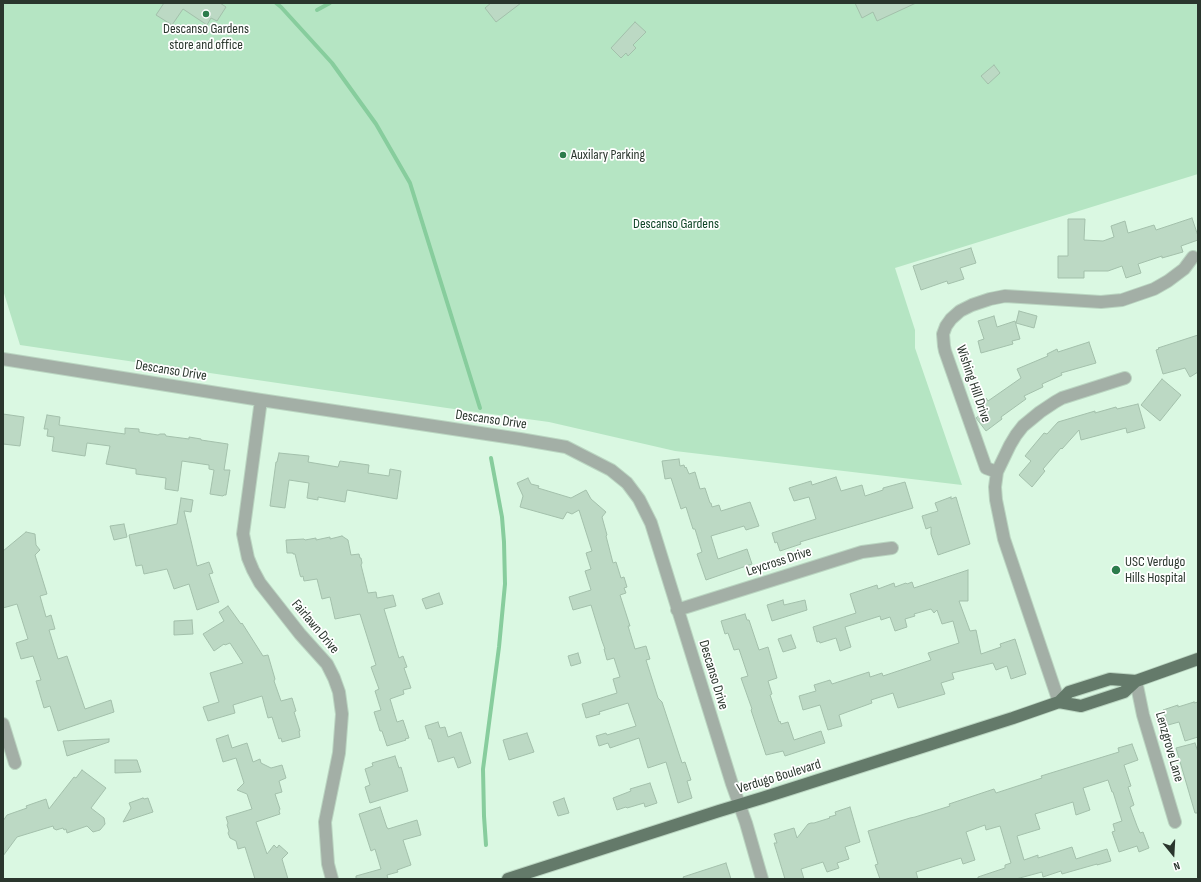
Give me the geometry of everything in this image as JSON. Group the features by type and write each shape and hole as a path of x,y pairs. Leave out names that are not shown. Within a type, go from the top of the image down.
{"main road":[{"name":"Verdugo Boulevard","path":"1059,702 1081,706 1124,692 1136,681 1198,659"},
{"name":"Verdugo Boulevard","path":"508,879 1013,718 1059,702 1068,692 1110,679 1136,681"}],"street":[{"name":"Wishing Hill Drive","path":"997,472 986,468 945,351 944,334 946,326 951,319 960,311 972,305 1005,296 1101,302 1122,300 1154,289 1168,281 1184,269 1193,257"},
{"name":"Descanso Drive","path":"3,359 528,440 566,447 611,470 626,483 639,499 651,523 762,879"},
{"path":"1059,702 1004,539 996,500 995,487 997,472 1016,435 1040,412 1062,398 1125,378"},
{"name":"Fairlawn Drive","path":"261,400 243,534 248,558 260,583 300,634 327,664 339,692 342,714 339,754 325,822 328,858 332,879"},
{"name":"Leycross Drive","path":"677,610 862,552 892,548"},
{"name":"Lenzgrove Lane","path":"1136,681 1143,715 1175,822"},
{"path":"3,724 15,762"}],"green space":[{"name":"Descanso Gardens","path":"3,3 1198,3 1198,174 895,268 915,330 915,348 962,485 675,451 549,422 20,345 3,290"}],"building":[{"name":"Descanso Gardens store and office","path":"164,3 220,3 226,7 217,21 211,18 207,25 183,9 172,25 156,15"},
{"path":"491,3 521,3 496,22 485,8"},
{"path":"855,3 916,3 877,21 873,12 862,18"},
{"path":"635,22 646,32 633,45 636,48 628,56 626,53 621,58 611,48"},
{"path":"994,65 1000,73 988,84 981,76"},
{"path":"1192,218 1198,240 1181,246 1183,252 1162,258 1162,256 1138,264 1141,273 1126,278 1122,266 1108,271 1084,271 1084,278 1058,278 1058,256 1068,256 1068,219 1085,219 1084,240 1103,241 1114,237 1111,226 1125,221 1128,233 1154,225 1156,230"},
{"path":"971,248 976,263 960,268 964,279 948,284 947,281 921,290 913,266"},
{"path":"1019,311 1037,316 1034,328 1016,323"},
{"path":"994,316 997,327 1015,321 1020,339 1012,341 1013,344 981,353 978,341 984,339 978,321"},
{"path":"1198,335 1198,372 1190,377 1185,368 1163,374 1156,350 1159,349 1158,348"},
{"path":"1089,342 1096,363 1061,373 1062,375 1042,384 1043,387 1024,396 1026,399 1001,417 1002,419 986,431 976,418 982,413 976,405 986,398 988,401 1021,378 1017,369 1048,356 1047,354 1057,349 1058,352"},
{"path":"1162,379 1181,395 1160,421 1141,405"},
{"path":"1138,404 1145,428 1127,433 1126,428 1081,440 1079,430 1043,469 1045,471 1032,487 1019,475 1031,461 1025,456 1044,433 1047,434 1058,422 1095,411 1095,413 1116,407 1117,409"},
{"path":"3,414 24,417 20,446 3,444"},
{"path":"47,415 60,417 59,425 125,434 125,428 139,429 139,432 158,435 165,434 166,436 189,439 189,437 228,444 224,470 230,470 226,495 210,494 214,470 209,469 209,465 182,461 178,491 165,489 166,478 136,474 136,469 106,464 110,446 87,443 85,456 52,451 54,437 47,436 48,429 44,429"},
{"path":"279,453 309,456 308,462 338,467 340,461 369,465 368,473 389,476 390,469 401,471 397,499 347,490 345,502 318,497 318,500 307,498 309,483 289,480 285,508 270,506 276,462"},
{"path":"679,459 680,466 684,465 689,474 695,472 700,489 705,488 712,507 719,505 721,511 750,502 759,526 746,530 744,526 711,536 718,559 747,549 752,564 706,580 697,554 702,552 695,529 693,529 686,507 681,509 671,478 665,479 662,461"},
{"path":"836,477 841,491 862,485 865,496 883,490 883,488 905,482 913,508 800,542 801,544 780,551 777,542 775,543 772,533 816,519 809,497 794,501 789,488 811,481 812,485"},
{"path":"528,478 531,484 539,486 538,488 571,498 586,490 591,499 606,512 602,517 613,563 616,562 621,578 624,577 627,587 624,588 626,593 620,595 630,626 628,626 635,649 646,646 650,659 646,660 658,698 662,702 682,763 685,762 691,780 687,781 692,798 678,803 666,762 648,768 639,738 610,748 608,743 599,746 596,736 606,733 607,735 636,726 628,703 599,712 600,714 586,718 582,704 617,693 613,679 620,677 614,658 607,660 591,605 573,610 569,597 591,590 585,571 591,569 586,553 592,551 579,510 572,514 567,512 563,519 520,507 523,496 517,483"},
{"path":"951,497 951,499 956,497 970,544 938,555 931,534 931,527 926,529 922,516 938,511 935,503"},
{"path":"181,498 193,500 191,512 184,511 197,566 209,562 213,573 209,574 219,602 197,610 189,584 174,589 167,569 144,574 142,565 136,566 129,535 177,524"},
{"path":"124,524 127,537 114,540 110,526"},
{"path":"26,532 35,534 36,545 40,550 35,555 47,594 40,596 46,617 51,615 55,629 49,630 58,659 67,656 85,709 111,700 114,712 58,731 50,706 44,708 36,681 41,680 33,656 21,659 16,643 28,639 17,604 3,608 3,551"},
{"path":"342,536 348,540 351,555 359,554 361,558 361,565 368,593 376,592 377,598 393,595 396,606 384,609 399,658 403,656 407,667 404,668 411,688 403,690 404,694 390,699 397,722 403,720 409,738 387,746 374,712 381,710 375,691 379,689 371,667 376,665 360,614 335,619 330,597 322,599 317,579 304,581 303,576 301,577 300,575 295,554 287,553 286,540 305,540 316,538 316,540 330,537 330,539"},
{"path":"968,570 968,601 959,601 970,631 976,630 981,654 1001,647 1000,644 1015,639 1026,674 1011,679 1007,666 996,670 993,663 952,673 954,679 941,683 945,694 898,708 893,693 871,700 872,703 839,715 842,726 828,730 820,705 803,710 799,696 816,691 814,685 830,680 832,684 869,672 870,677 882,673 883,676 931,660 928,653 959,643 953,621 942,624 937,610 934,613 931,609 914,614 915,616 905,619 907,627 895,631 890,617 881,620 880,616 845,627 851,647 840,651 836,638 820,643 819,641 817,642 813,627 856,613 850,594 877,585 878,589 894,583 895,587 912,582 914,588"},
{"path":"439,593 443,604 426,609 422,599"},
{"path":"783,600 784,605 805,600 807,610 772,621 767,605"},
{"path":"228,606 241,624 242,623 263,656 268,655 275,679 274,681 281,701 292,698 296,711 294,712 300,731 300,737 282,742 281,738 279,739 272,717 268,718 262,696 233,705 235,713 208,721 203,707 219,702 210,673 243,663 230,643 224,644 214,651 203,634 224,621 219,612"},
{"path":"745,614 747,620 749,620 759,650 768,647 777,678 768,681 772,694 770,695 779,722 780,721 781,724 788,722 794,740 821,731 825,743 785,756 783,751 766,755 741,678 748,676 739,649 734,650 728,633 725,634 721,621"},
{"path":"192,620 193,634 174,635 174,621"},
{"path":"791,635 796,648 783,652 778,639"},
{"path":"578,653 581,663 571,666 568,656"},
{"path":"1198,702 1198,737 1185,741 1179,722 1168,725 1163,710"},
{"path":"438,722 440,728 445,727 448,737 461,732 471,763 458,768 454,757 438,762 431,739 429,739 425,726"},
{"path":"527,733 534,752 509,760 503,740"},
{"path":"228,735 232,748 247,743 253,762 260,759 261,763 271,768 282,765 286,778 279,781 282,792 275,794 280,809 280,814 256,822 267,854 274,845 277,848 279,845 288,853 282,859 288,879 255,879 245,847 238,849 236,841 230,838 226,817 252,809 247,794 237,790 244,783 236,758 223,762 216,739"},
{"path":"109,739 109,742 67,756 63,741"},
{"path":"1195,743 1198,752 1198,813 1195,813 1176,748"},
{"path":"1132,744 1138,760 1124,765 1131,786 1128,787 1134,805 1130,807 1140,833 1143,832 1149,848 1139,852 1137,846 1119,852 1112,832 1115,831 1113,824 1122,821 1108,780 1083,788 1090,810 1076,815 1073,802 1035,814 1040,829 1017,836 1024,860 1038,855 1038,858 1072,847 1076,859 1107,849 1111,861 1062,874 1061,871 1043,877 1042,872 1016,879 978,879 978,877 1005,868 1005,865 1011,863 1000,826 986,830 985,825 966,832 975,860 963,864 961,858 916,872 918,879 880,879 875,865 878,864 868,831 950,806 949,804 994,789 996,793 1042,778 1041,776 1119,752 1118,748"},
{"path":"395,756 399,768 401,767 408,791 370,803 365,787 370,785 365,769 373,766 372,763"},
{"path":"115,760 137,760 141,772 115,773"},
{"path":"82,770 106,788 91,808 104,818 105,824 100,830 93,832 87,826 67,833 66,829 64,830 63,828 56,830 53,826 17,837 3,856 3,821 7,815 46,799 49,809 74,777 76,778"},
{"path":"650,783 657,803 645,807 644,803 617,810 613,798 631,791 630,789"},
{"path":"143,798 148,798 153,812 123,822 131,808 129,803"},
{"path":"564,798 569,813 558,816 553,802"},
{"path":"380,807 388,829 417,820 421,835 403,840 411,865 397,870 398,872 387,875 388,879 356,879 356,876 381,869 375,849 371,851 359,814"},
{"path":"850,807 860,842 845,847 849,859 837,863 839,868 827,872 823,862 801,869 804,879 785,879 774,843 777,843 774,834 794,828 797,838 808,824 830,818 829,817 836,815 835,812"},
{"path":"726,863 731,879 684,879 683,877"}],"waterway":[{"path":"276,3 332,63 376,124 410,183 480,408"},
{"path":"317,10 330,3"},
{"path":"486,845 483,769 499,647 505,584 502,517 491,458"}],"place":[{"name":"Descanso Gardens store and office","path":"206,14"},
{"name":"Auxilary Parking","path":"563,155"},
{"name":"USC Verdugo Hills Hospital","path":"1116,570"}]}
